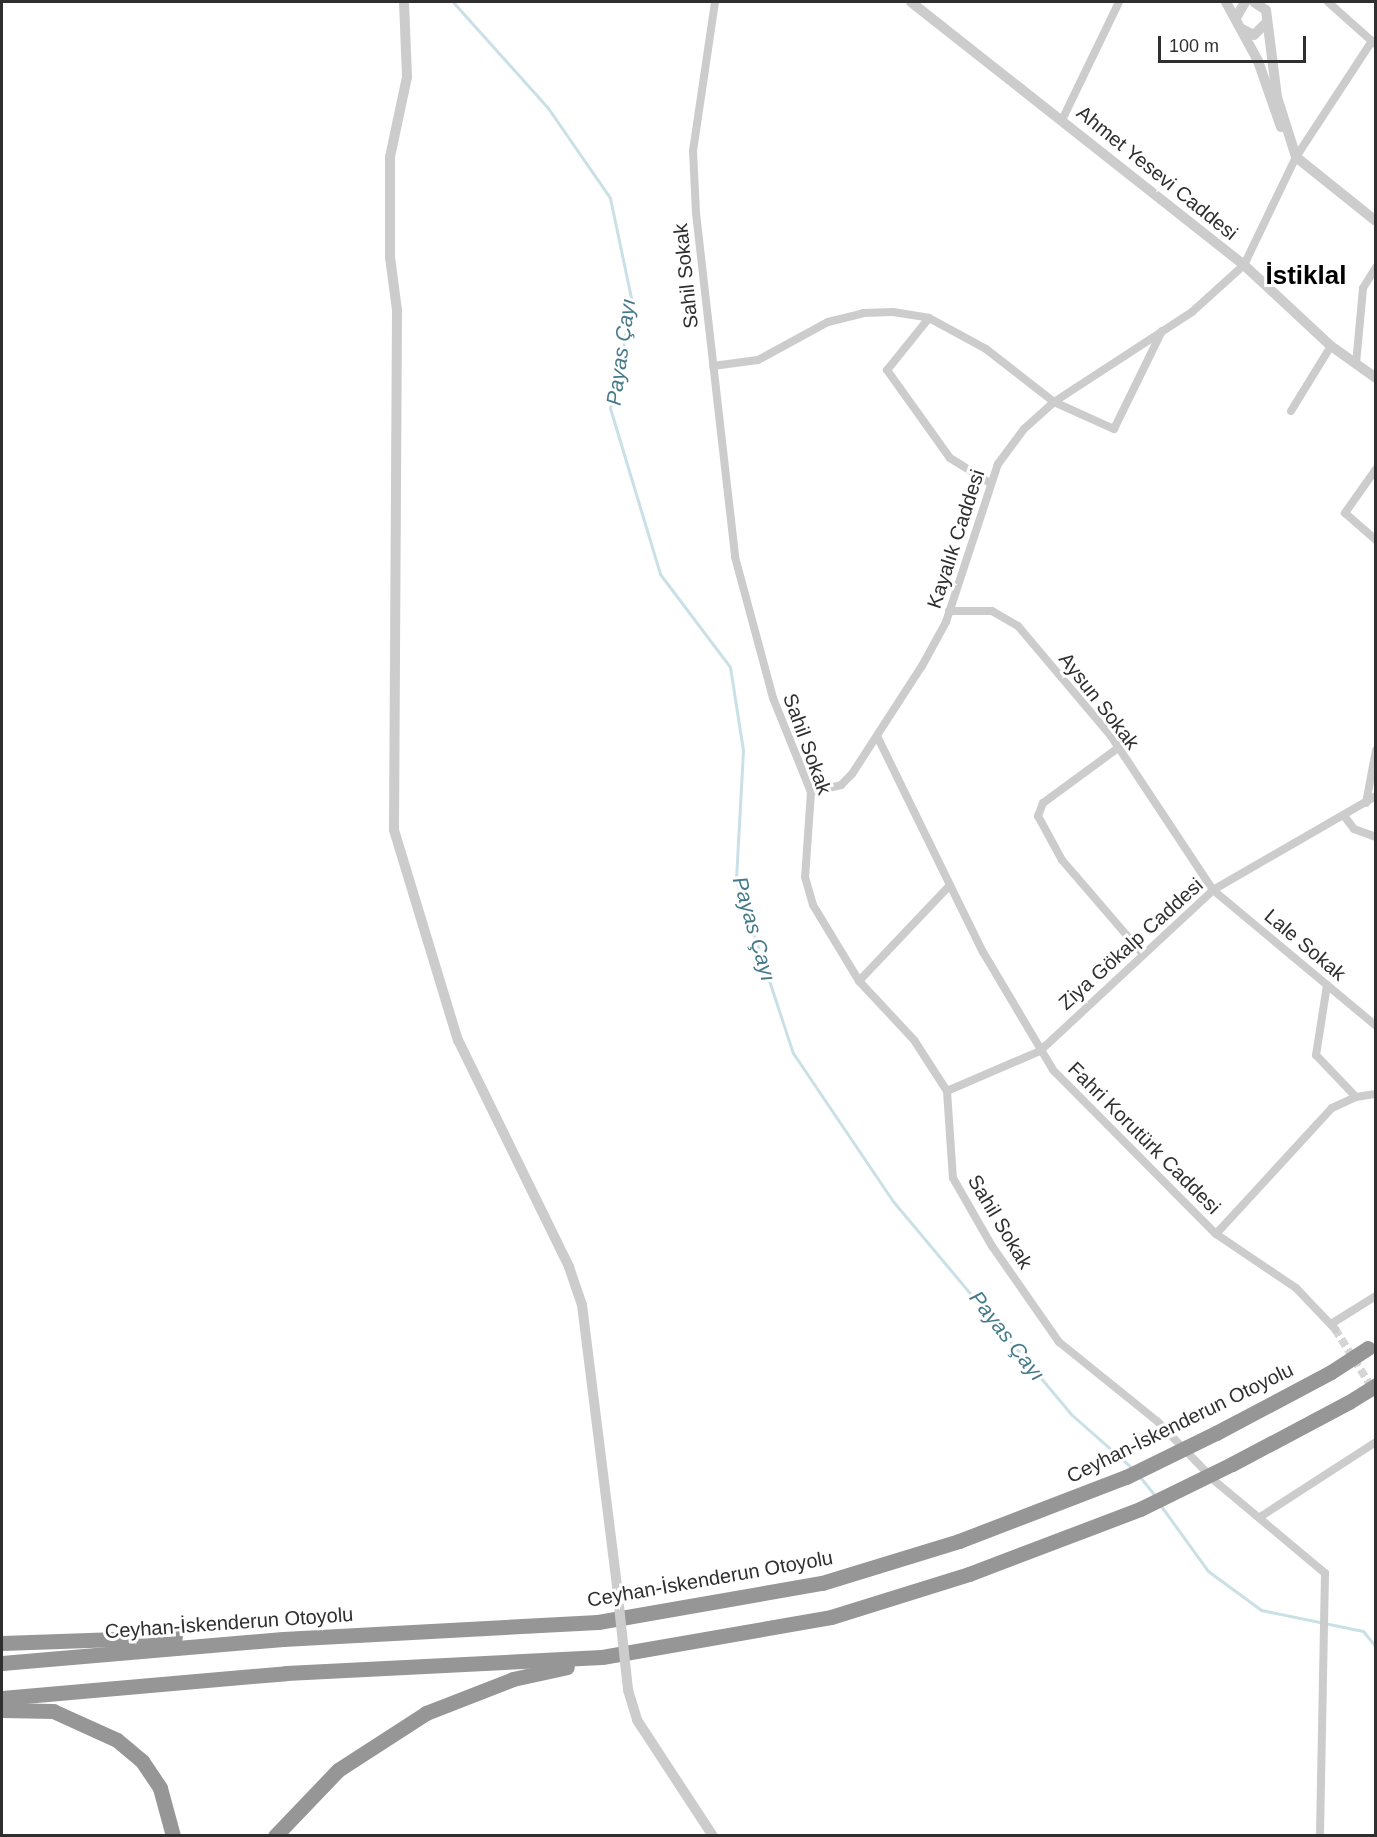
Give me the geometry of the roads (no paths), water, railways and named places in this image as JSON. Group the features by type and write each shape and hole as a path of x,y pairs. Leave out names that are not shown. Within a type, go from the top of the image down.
{"highway":[{"name":"Ceyhan-İskenderun Otoyolu","path":"2,1663 284,1639 598,1622 822,1583 959,1541 1126,1477 1216,1433 1331,1372 1372,1346"},
{"path":"275,1836 356,1758 426,1713 469,1694 555,1669 831,1617 969,1575 1140,1509 1232,1464 1349,1402 1376,1385"},
{"path":"2,1698 286,1673 602,1657 746,1634"},
{"path":"2,1643 284,1639"},
{"path":"2,1710 53,1711 117,1740 142,1761 160,1788 173,1836"}],"street":[{"path":"404,2 408,77 390,157 390,257 397,310 394,830 459,1040 569,1267 582,1305 628,1690 637,1720 713,1836"},
{"name":"Sahil Sokak","path":"715,2 693,150 713,366 743,599 811,792 805,877 813,905 859,981 914,1040 947,1092 954,1178 992,1246 1059,1342 1158,1422 1216,1482 1325,1574 1320,1836"},
{"name":"Ahmet Yesevi Caddesi","path":"911,2 1244,265 1331,346 1376,378"},
{"path":"1062,120 1119,2"},
{"path":"1226,2 1237,16 1296,157 1376,221"},
{"path":"1237,16 1245,2"},
{"path":"1254,2 1267,6 1277,96 1296,157"},
{"path":"1328,2 1374,43"},
{"path":"1242,29 1254,35 1267,22"},
{"name":"Kayalık Caddesi","path":"811,792 842,785 878,738 949,611 990,483 1024,429 1054,402 1222,289 1244,265 1296,157 1374,43"},
{"path":"1356,364 1363,288 1376,267"},
{"path":"713,366 758,360 803,334 863,313 928,318 986,349 1054,402 1114,429 1162,331"},
{"path":"928,318 887,370 950,458 990,483"},
{"path":"1291,411 1331,346"},
{"path":"1376,469 1345,513 1376,540"},
{"name":"Aysun Sokak","path":"949,611 969,607 1005,616 1118,748 1213,890"},
{"name":"Fahri Korutürk Caddesi","path":"878,738 950,885 1040,1051 1074,1093 1216,1234 1296,1288 1333,1327 1376,1296"},
{"path":"1118,748 1043,803 1038,816 1062,860 1141,952"},
{"path":"1366,803 1376,750"},
{"name":"Ziya Gökalp Caddesi","path":"1040,1051 1141,952 1213,890 1345,817 1376,796"},
{"path":"1345,817 1354,829 1376,837"},
{"path":"859,981 950,885"},
{"name":"Lale Sokak","path":"1213,890 1376,1026"},
{"path":"1327,985 1316,1055 1356,1097"},
{"path":"947,1092 1040,1051"},
{"path":"1216,1234 1332,1108 1356,1097 1376,1095"},
{"path":"1260,1517 1376,1442"}],"waterway":[{"name":"Payas Çayı","path":"453,2 548,108 610,198 632,302 610,408 660,574 730,667 743,750 736,880 793,1053 892,1200 1072,1415 1133,1469"},
{"name":"Payas Çayı","path":"1140,1477 1156,1497"},
{"name":"Payas Çayı","path":"1161,1506 1208,1571 1261,1610 1363,1631 1376,1647"}],"tunnel":[{"path":"1335,1329 1376,1394"}],"district":[{"name":"İstiklal","path":"1306,276"}]}
